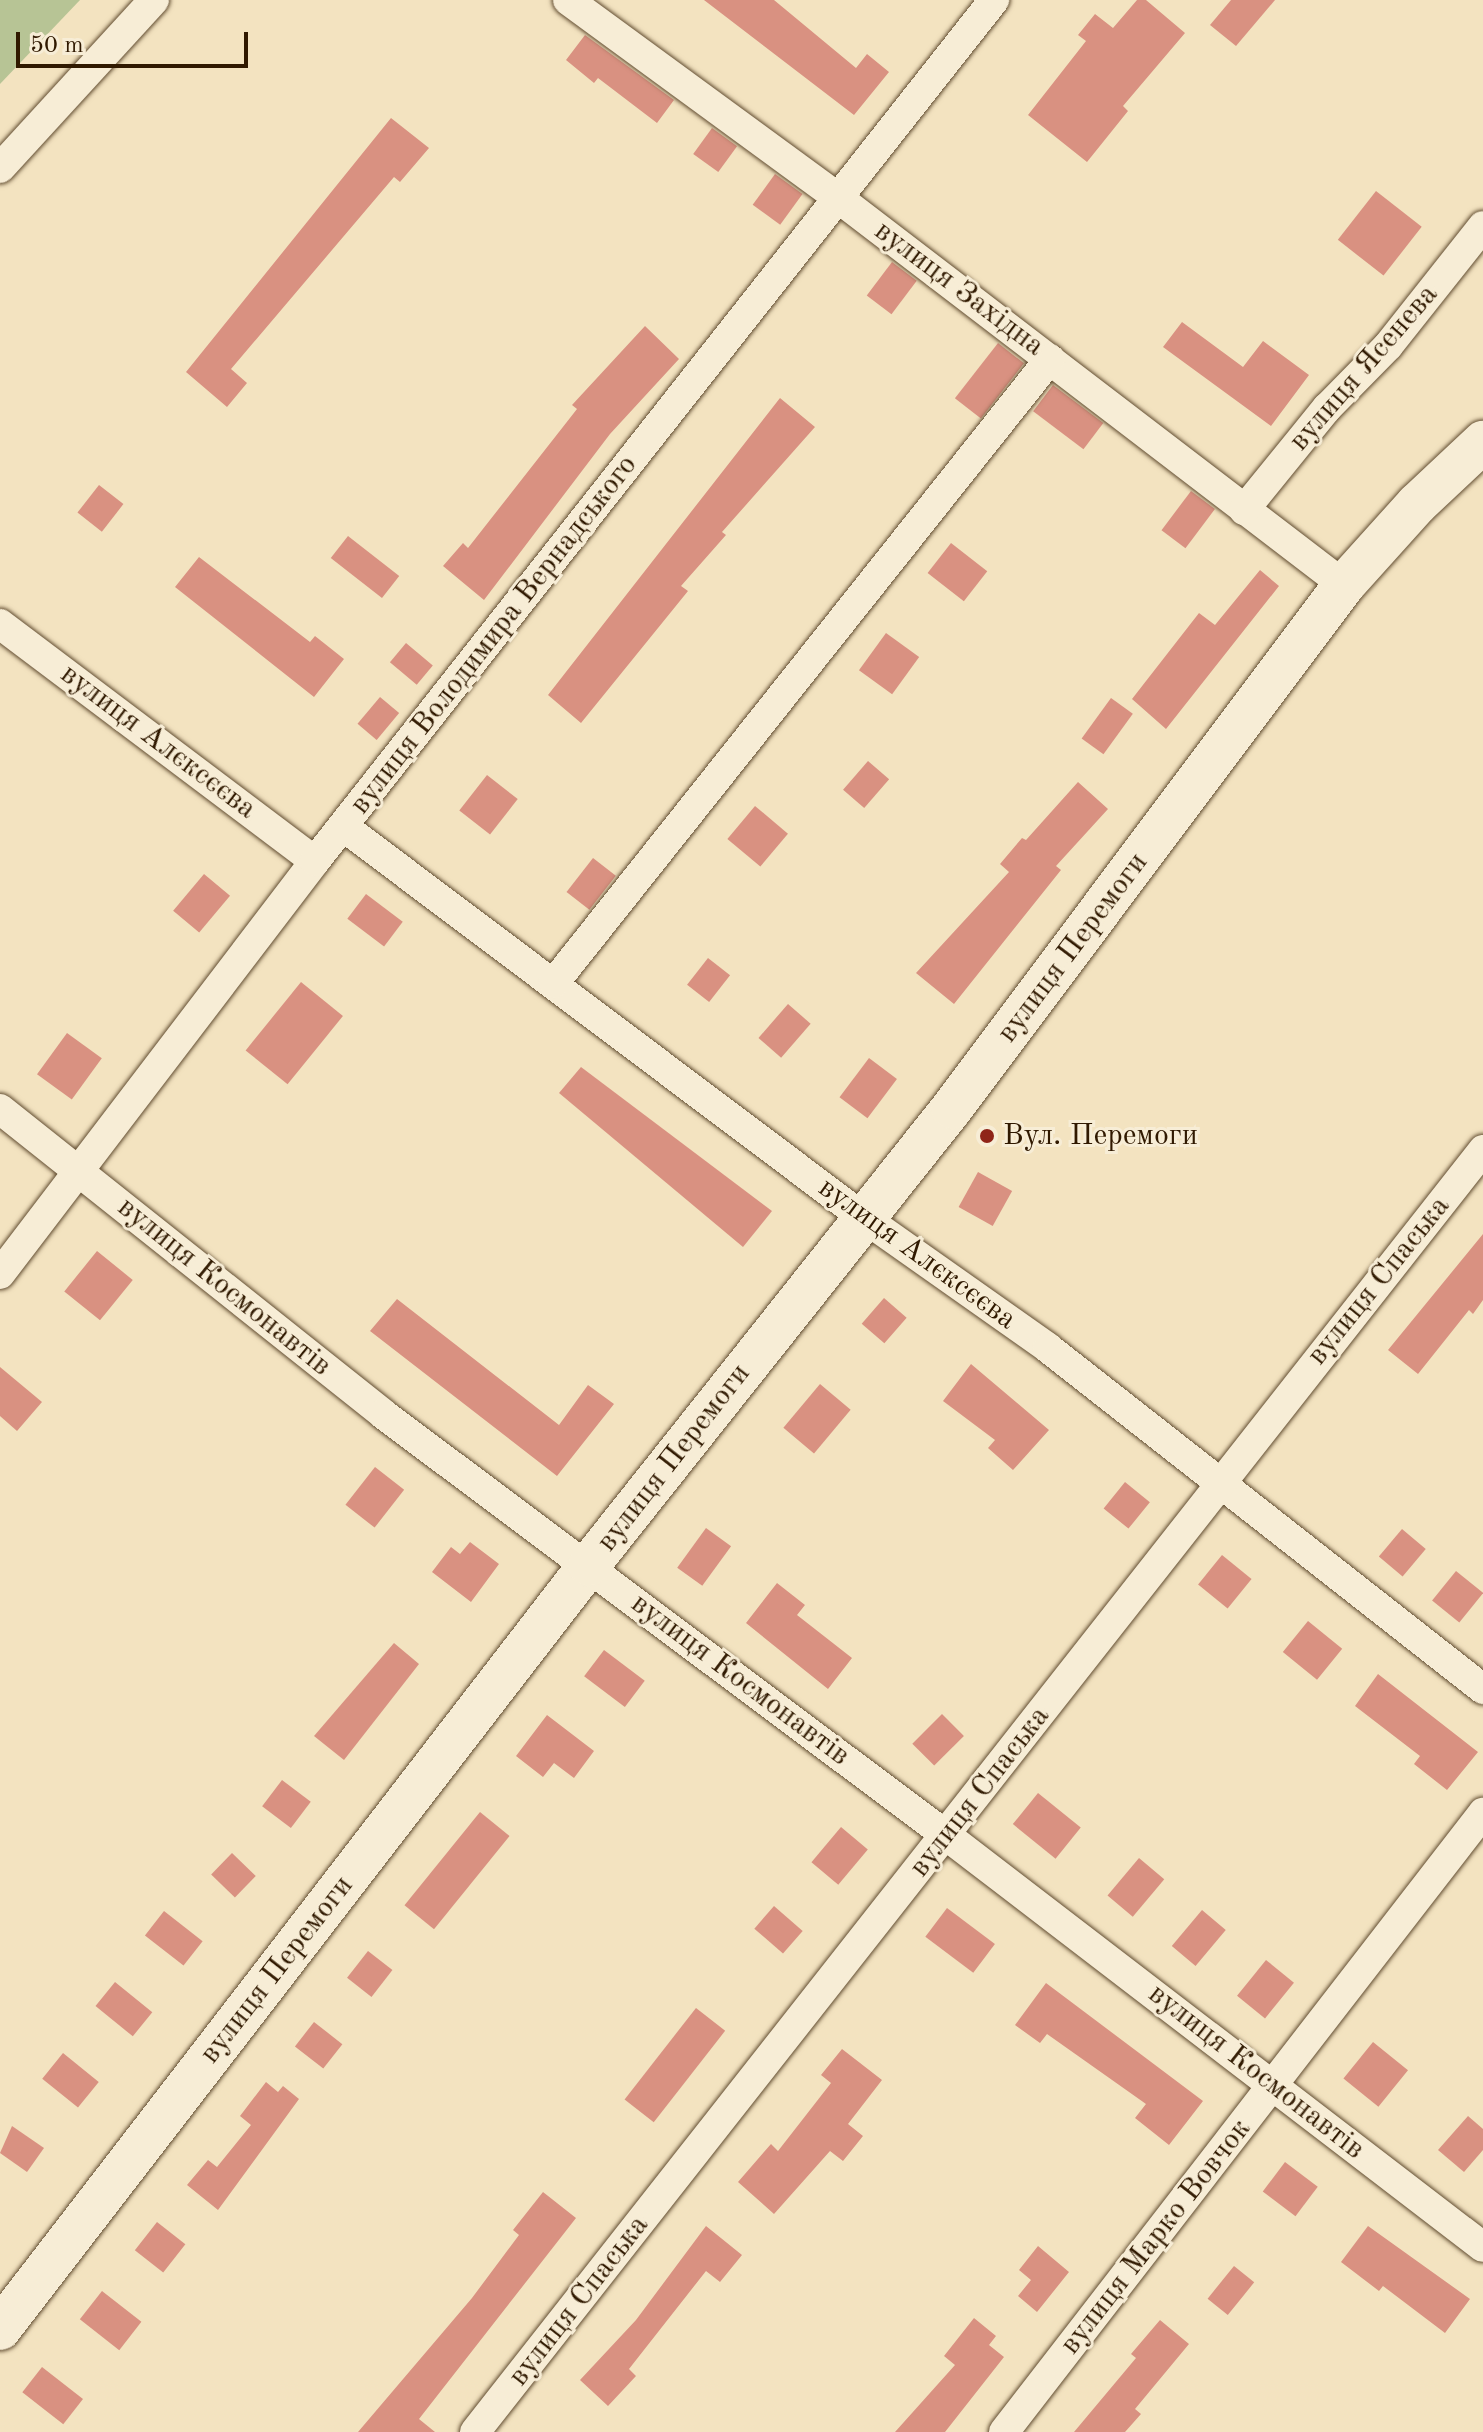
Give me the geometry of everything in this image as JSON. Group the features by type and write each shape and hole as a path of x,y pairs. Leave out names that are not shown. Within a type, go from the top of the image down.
{"main road":[{"name":"вулиця Перемоги","path":"0,2329 589,1565 952,1108 1344,585 1417,504 1483,442"}],"street":[{"path":"0,168 154,0"},
{"name":"вулиця Західна","path":"568,0 837,197 1344,585"},
{"name":"вулиця Володимира Вернадського","path":"0,1274 315,861 994,0"},
{"name":"вулиця Ясенева","path":"1244,510 1327,408 1388,346 1483,226"},
{"path":"554,983 1050,359"},
{"name":"вулиця Алєксєєва","path":"0,624 315,861"},
{"name":"вулиця Алєксєєва","path":"344,827 864,1218 1048,1348 1483,1689"},
{"name":"вулиця Космонавтів","path":"0,1109 383,1414 589,1565 947,1836 1483,2247"},
{"name":"вулиця Спаська","path":"475,2432 947,1836 1218,1484 1483,1150"},
{"name":"вулиця Марко Вовчок","path":"1004,2432 1483,1813"}],"green space":[{"path":"0,0 80,0 0,84"}],"building":[{"path":"704,0 774,0 856,68 867,54 889,72 854,115"},
{"path":"1137,0 1146,0 1185,33 1123,106 1128,111 1087,162 1028,115 1086,41 1078,35 1095,14 1113,28"},
{"path":"1231,0 1275,0 1236,46 1210,25"},
{"path":"585,35 674,100 657,123 598,78 594,83 566,60"},
{"path":"391,118 429,148 400,182 394,177 231,369 247,383 227,407 186,372"},
{"path":"712,128 737,146 718,172 693,154"},
{"path":"775,174 803,194 780,225 753,205"},
{"path":"1376,191 1422,227 1384,276 1338,240"},
{"path":"892,262 917,281 891,314 867,296"},
{"path":"1182,322 1243,367 1263,341 1309,375 1271,426 1163,347"},
{"path":"645,326 679,359 610,434 484,600 443,566 463,543 468,548 577,409 572,405"},
{"path":"998,343 1024,363 981,418 955,398"},
{"path":"1053,385 1103,423 1083,449 1033,411"},
{"path":"780,398 815,427 722,532 726,535 681,586 688,591 581,723 548,695"},
{"path":"99,485 123,504 102,532 77,513"},
{"path":"1191,491 1215,509 1185,548 1162,530"},
{"path":"348,536 399,576 382,598 331,558"},
{"path":"951,543 987,571 964,601 928,573"},
{"path":"199,557 310,642 315,636 344,659 314,697 175,587"},
{"path":"1260,570 1279,586 1166,729 1132,699 1199,613 1215,625"},
{"path":"886,633 919,657 892,694 859,670"},
{"path":"406,643 433,665 417,685 390,662"},
{"path":"380,697 399,713 377,740 358,724"},
{"path":"1111,698 1133,714 1103,754 1082,738"},
{"path":"868,761 889,779 864,808 843,790"},
{"path":"487,775 518,799 490,834 459,810"},
{"path":"1078,782 1108,809 1056,866 1061,870 954,1004 916,973 1009,872 1000,864 1022,838 1026,840"},
{"path":"755,806 788,834 760,867 727,839"},
{"path":"593,858 616,876 589,910 567,892"},
{"path":"204,874 230,896 199,933 173,911"},
{"path":"366,894 403,922 384,946 347,919"},
{"path":"708,958 730,975 709,1002 687,985"},
{"path":"301,982 343,1016 288,1084 246,1050"},
{"path":"788,1004 811,1024 781,1058 758,1038"},
{"path":"67,1033 102,1058 72,1100 37,1074"},
{"path":"869,1058 897,1079 867,1118 840,1097"},
{"path":"581,1067 772,1211 743,1247 559,1093"},
{"path":"978,1172 1012,1191 993,1226 959,1207"},
{"path":"1483,1234 1483,1300 1473,1314 1469,1310 1418,1374 1388,1350"},
{"path":"97,1251 133,1280 100,1320 64,1291"},
{"path":"884,1298 907,1318 884,1343 862,1324"},
{"path":"397,1299 559,1425 588,1385 614,1404 557,1476 370,1331"},
{"path":"971,1364 1049,1430 1013,1470 988,1448 995,1440 943,1401"},
{"path":"0,1367 42,1402 17,1431 0,1416"},
{"path":"820,1384 851,1410 814,1453 783,1428"},
{"path":"375,1467 404,1490 375,1528 345,1505"},
{"path":"1125,1482 1150,1502 1128,1529 1104,1508"},
{"path":"706,1528 731,1546 702,1586 677,1568"},
{"path":"1402,1529 1426,1549 1403,1577 1379,1557"},
{"path":"470,1542 499,1564 471,1602 432,1572 451,1547 460,1554"},
{"path":"1222,1555 1252,1579 1228,1608 1198,1585"},
{"path":"1456,1571 1483,1593 1459,1623 1432,1601"},
{"path":"777,1583 805,1605 797,1615 852,1658 828,1689 746,1623"},
{"path":"1308,1621 1342,1649 1317,1680 1283,1652"},
{"path":"394,1643 419,1664 344,1760 314,1736"},
{"path":"604,1650 645,1681 625,1707 584,1676"},
{"path":"1378,1674 1478,1752 1447,1790 1414,1764 1420,1756 1355,1706"},
{"path":"942,1714 964,1736 934,1766 912,1744"},
{"path":"547,1715 594,1751 574,1778 554,1763 543,1777 516,1756"},
{"path":"282,1780 311,1802 291,1828 262,1806"},
{"path":"1038,1793 1081,1828 1056,1859 1013,1824"},
{"path":"480,1812 510,1836 434,1929 404,1905"},
{"path":"841,1827 868,1849 838,1885 811,1862"},
{"path":"232,1853 256,1876 235,1898 211,1875"},
{"path":"1139,1858 1164,1879 1133,1917 1108,1896"},
{"path":"774,1906 803,1931 783,1954 754,1929"},
{"path":"947,1908 995,1944 973,1973 925,1937"},
{"path":"1202,1910 1226,1930 1196,1966 1172,1946"},
{"path":"164,1911 203,1941 184,1966 145,1935"},
{"path":"368,1951 392,1970 371,1997 347,1978"},
{"path":"1266,1960 1294,1983 1265,2018 1237,1996"},
{"path":"115,1982 152,2012 133,2036 95,2006"},
{"path":"1046,1983 1203,2101 1169,2145 1135,2118 1146,2104 1047,2034 1040,2043 1015,2025"},
{"path":"696,2008 725,2031 654,2122 625,2099"},
{"path":"314,2022 342,2044 323,2069 295,2046"},
{"path":"1373,2042 1408,2070 1378,2107 1343,2079"},
{"path":"842,2049 882,2080 848,2124 863,2136 843,2161 830,2151 774,2214 738,2182 771,2144 778,2151 831,2083 821,2075"},
{"path":"63,2053 99,2082 78,2108 42,2079"},
{"path":"266,2082 278,2092 283,2086 299,2099 218,2210 187,2185 208,2160 217,2167 251,2125 240,2116"},
{"path":"1468,2116 1483,2129 1483,2150 1464,2172 1438,2150"},
{"path":"12,2126 44,2148 27,2172 0,2153"},
{"path":"1285,2162 1318,2187 1295,2216 1263,2192"},
{"path":"543,2192 576,2218 419,2419 435,2432 358,2432 472,2298 519,2235 513,2230"},
{"path":"157,2222 185,2244 163,2273 135,2250"},
{"path":"706,2226 742,2255 720,2282 706,2271 629,2369 636,2376 608,2406 580,2380 636,2320"},
{"path":"1368,2226 1470,2299 1445,2333 1383,2286 1379,2291 1341,2262"},
{"path":"1038,2246 1069,2272 1037,2312 1018,2296 1031,2280 1019,2270"},
{"path":"1234,2266 1254,2282 1228,2315 1208,2299"},
{"path":"102,2291 141,2322 119,2350 80,2319"},
{"path":"974,2318 996,2336 989,2345 1004,2357 945,2432 895,2432 955,2365 944,2356"},
{"path":"1160,2320 1189,2344 1135,2409 1141,2414 1125,2432 1074,2432 1136,2358 1131,2354"},
{"path":"42,2367 83,2399 63,2424 22,2392"}],"place":[{"name":"Вул. Перемоги","path":"987,1136"}]}
